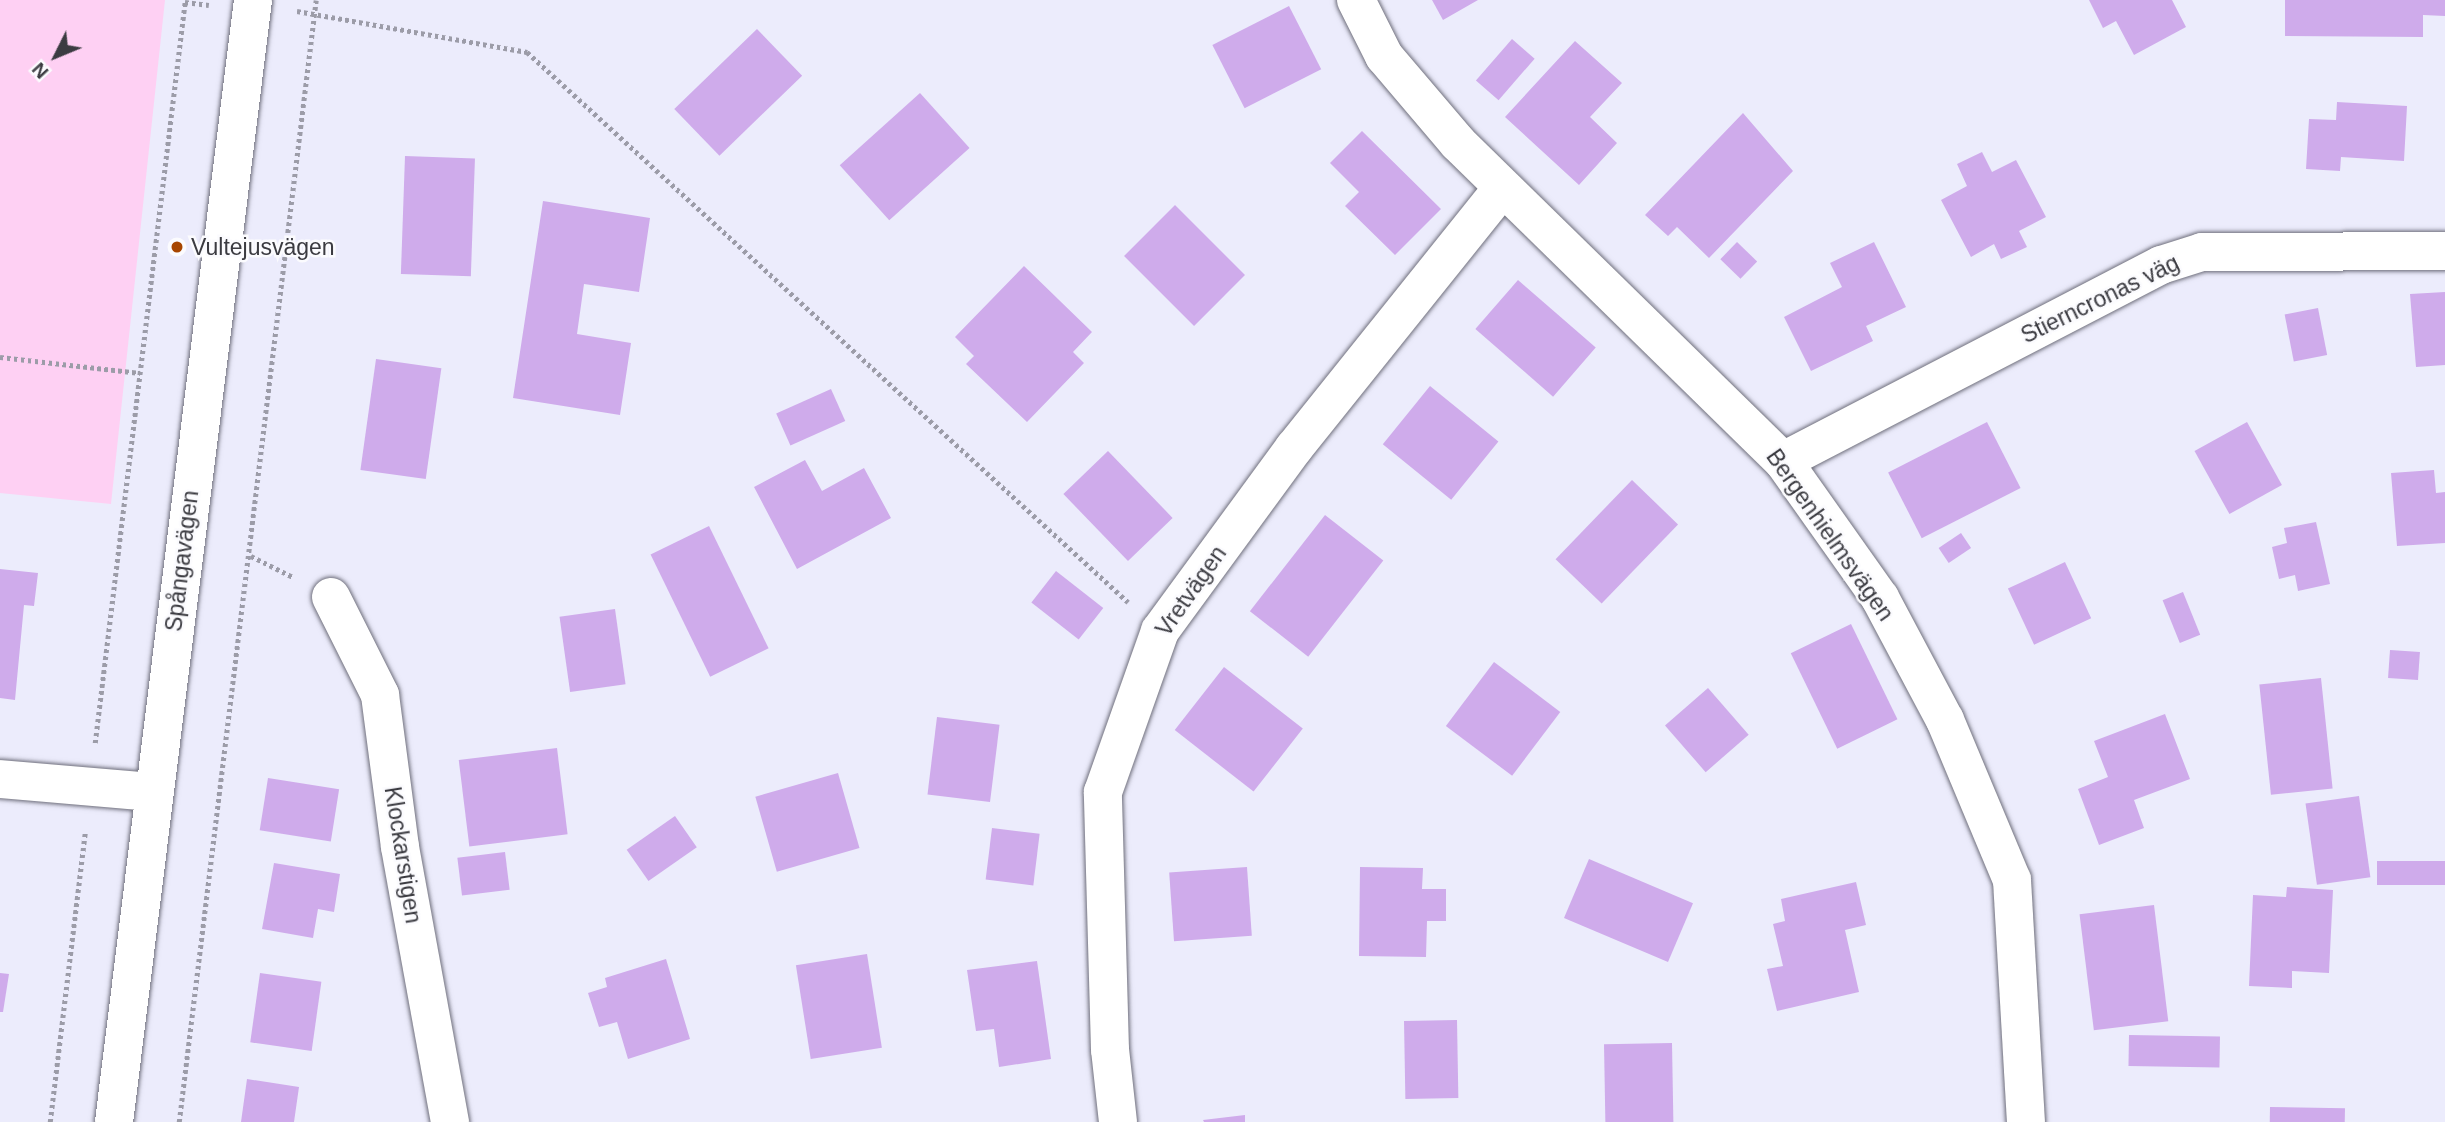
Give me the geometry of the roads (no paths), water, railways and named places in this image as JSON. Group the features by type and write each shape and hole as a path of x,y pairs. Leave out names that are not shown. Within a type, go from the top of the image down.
{"street":[{"name":"Bergenhielmsvägen","path":"1356,0 1384,57 1503,188 1783,461 1880,598 1945,720 2012,880 2026,1122"},
{"name":"Spångavägen","path":"114,1122 253,5"},
{"name":"Vretvägen","path":"1118,1122 1110,1049 1103,792 1160,631 1294,448 1503,188"},
{"name":"Stierncronas väg","path":"1783,461 2182,259 2203,252 2445,251"},
{"name":"Klockarstigen","path":"331,597 380,695 400,847 450,1122"},
{"path":"0,779 153,792"}],"place":[{"name":"Vultejusvägen","path":"177,247"}]}
